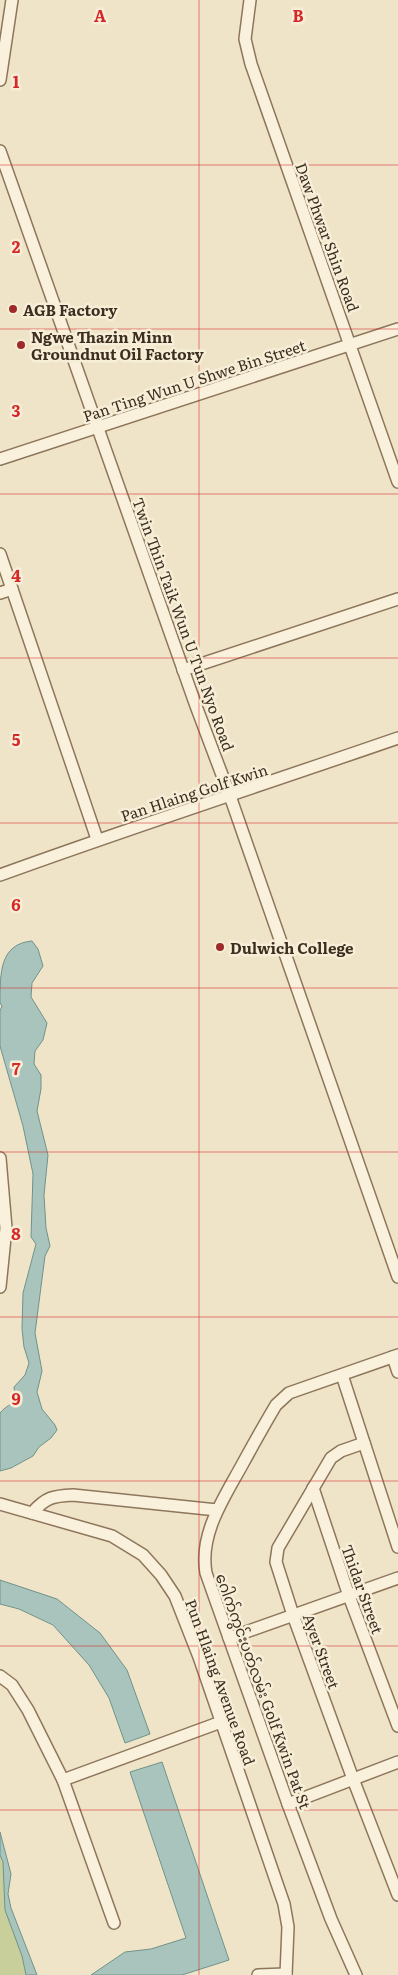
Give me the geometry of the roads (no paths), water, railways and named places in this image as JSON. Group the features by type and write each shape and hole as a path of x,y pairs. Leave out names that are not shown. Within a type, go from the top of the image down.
{"street":[{"path":"0,80 12,0"},
{"name":"Daw Phwar Shin Road","path":"250,0 245,39 250,64 398,482"},
{"name":"Twin Thin Taik Wun U Tun Nyo Road","path":"0,151 183,670 230,796 398,1277"},
{"name":"Pan Ting Wun U Shwe Bin Street","path":"0,459 398,329"},
{"path":"0,554 97,839"},
{"path":"0,593 12,588"},
{"path":"183,670 398,599"},
{"name":"Pan Hlaing Golf Kwin","path":"0,875 97,839 230,796 398,738"},
{"path":"0,1158 6,1228 0,1287"},
{"path":"395,1356 398,1372"},
{"name":"ဂေါက်ကွင်းပတ်လမ်း Golf Kwin Pat St","path":"356,1975 331,1919 288,1804 203,1559 207,1539 217,1510 276,1405 289,1393 395,1356"},
{"path":"342,1375 398,1547"},
{"name":"Ayer Street","path":"364,1443 341,1451 331,1458 278,1548 276,1562 293,1615 353,1779 398,1895"},
{"name":"Thidar Street","path":"313,1488 349,1596 398,1726"},
{"path":"32,1513 42,1502 55,1496 73,1495 217,1510"},
{"name":"Pun Hlaing Avenue Road","path":"0,1504 112,1536 143,1555 161,1575 173,1593 183,1614 284,1904 288,1927 286,1974"},
{"path":"229,1638 398,1578"},
{"path":"0,1676 12,1685 28,1710 63,1780 114,1923"},
{"path":"63,1780 221,1722"},
{"path":"288,1804 398,1762"},
{"path":"258,1975 286,1974"}],"water":[{"path":"32,941 38,949 43,966 32,983 31,997 47,1023 43,1040 35,1051 34,1064 41,1075 41,1089 37,1111 48,1155 44,1195 46,1228 50,1246 45,1256 35,1333 42,1371 37,1392 42,1409 57,1430 51,1438 39,1447 33,1456 11,1468 0,1471 0,1413 14,1401 14,1387 25,1375 29,1363 24,1347 22,1329 23,1293 36,1244 31,1237 33,1174 23,1126 0,1046 0,1011 2,1006 0,1003 0,981 4,962 8,954 21,943"},
{"path":"0,1580 57,1599 100,1633 127,1670 150,1734 125,1743 109,1698 89,1665 53,1625 19,1609 0,1604"},
{"path":"162,1762 229,1960 182,1975 91,1975 125,1952 151,1949 186,1938 130,1772"},
{"path":"0,1832 11,1874 8,1894 11,1908 37,1975 26,1975 22,1956 5,1910"}],"place":[{"name":"AGB Factory","path":"13,309"},
{"name":"Ngwe Thazin Minn Groundnut Oil Factory","path":"21,345"},
{"name":"Dulwich College","path":"220,947"}]}
